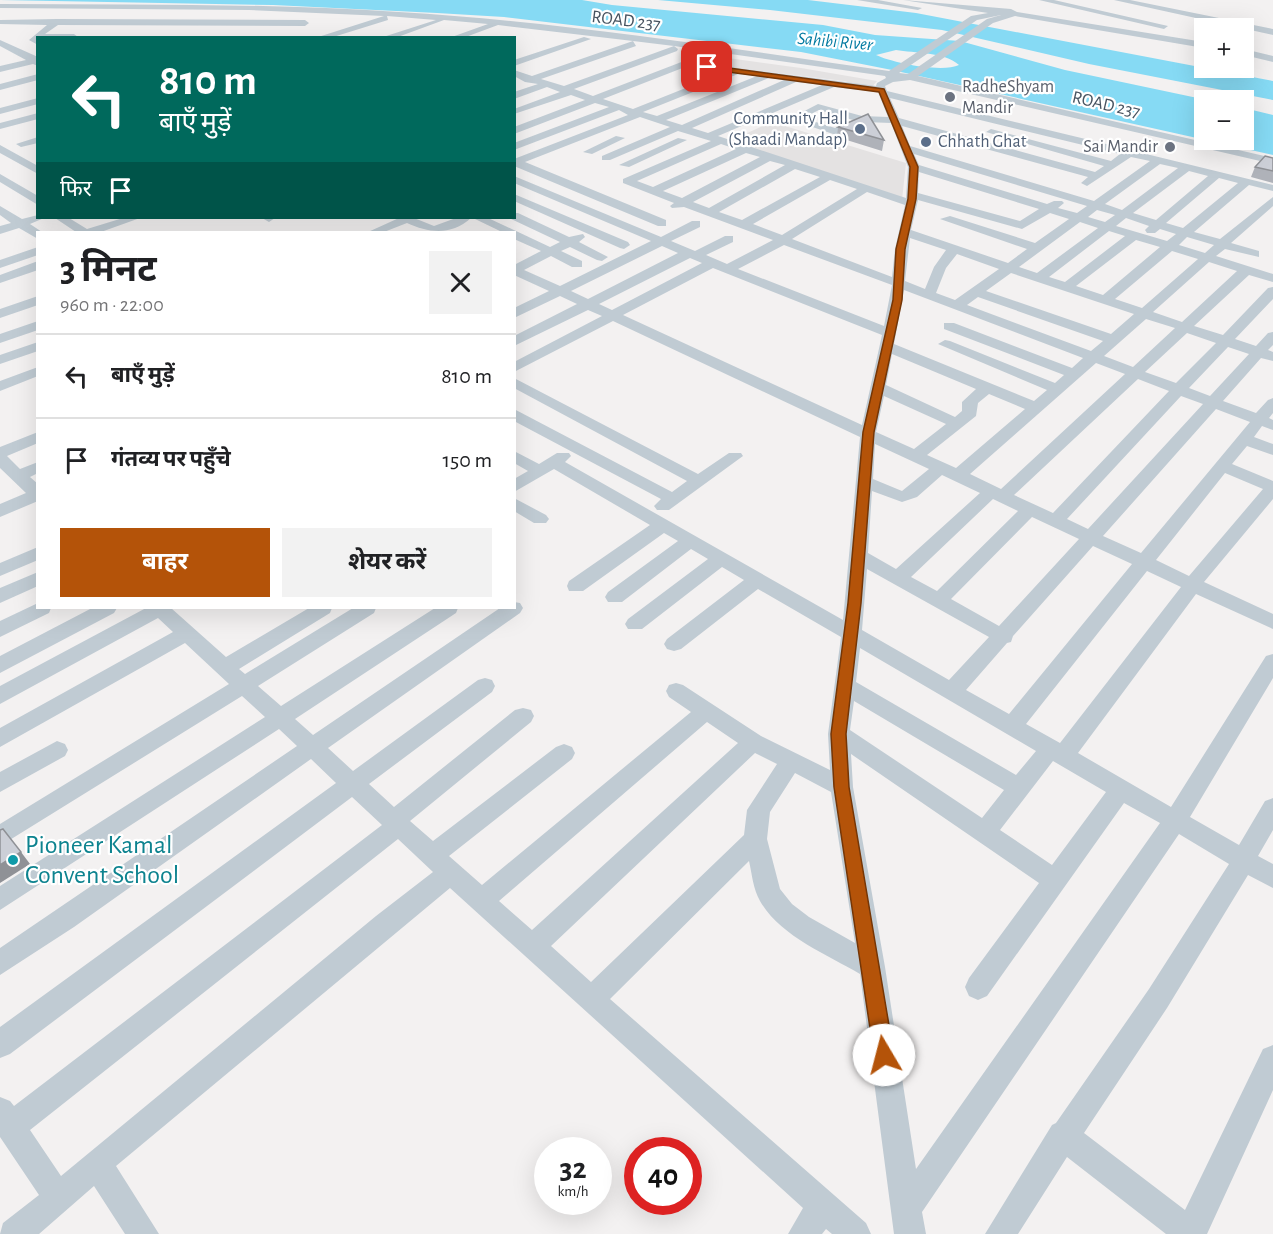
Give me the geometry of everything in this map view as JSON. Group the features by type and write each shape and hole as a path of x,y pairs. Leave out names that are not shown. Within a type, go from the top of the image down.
{"street":[{"path":"861,0 1001,16 1194,43"},
{"path":"907,0 943,3"},
{"path":"923,0 1111,40"},
{"path":"961,0 977,3 985,0"},
{"path":"1044,0 1172,27"},
{"path":"1079,0 1194,24"},
{"path":"1095,11 1119,0 1273,32"},
{"path":"1161,0 1272,22"},
{"name":"ROAD 237","path":"0,6 348,11 452,18 701,46 895,79 1149,132 1273,161"},
{"path":"40,36 77,6"},
{"path":"150,33 249,8"},
{"path":"265,34 348,11"},
{"path":"326,36 399,14"},
{"path":"516,129 684,64 834,83 895,79 1001,16"},
{"path":"895,79 1001,16"},
{"path":"391,36 452,18"},
{"path":"0,22 305,23"},
{"path":"1258,29 1272,22"},
{"path":"219,23 246,33"},
{"path":"460,36 502,23"},
{"path":"188,24 208,33"},
{"path":"523,36 550,28"},
{"path":"0,30 99,32"},
{"path":"516,62 587,39"},
{"path":"516,74 607,41"},
{"path":"0,43 36,62"},
{"path":"516,83 633,44"},
{"path":"569,92 701,46"},
{"path":"516,95 658,47"},
{"path":"516,112 674,50"},
{"path":"1254,54 1273,59"},
{"path":"3,66 36,62"},
{"path":"3,66 34,78"},
{"path":"516,146 707,67"},
{"path":"516,163 736,71"},
{"path":"516,74 634,114 654,123 866,189 947,204 1022,225 1132,152 1149,132"},
{"path":"654,123 769,75"},
{"path":"0,87 34,78"},
{"path":"606,158 797,78"},
{"path":"895,79 978,116 1273,188"},
{"path":"895,79 894,120 911,158 911,199 904,232 890,340 868,432 839,734 842,787 872,967 908,1222"},
{"path":"625,165 834,83"},
{"path":"0,105 36,96"},
{"path":"0,111 36,102"},
{"path":"0,118 36,108"},
{"path":"862,119 839,132 794,119 815,108 862,119 894,120 1097,176"},
{"path":"516,112 541,120"},
{"path":"816,126 840,113"},
{"path":"946,134 978,116"},
{"path":"0,126 36,117"},
{"path":"962,124 1113,165"},
{"path":"6,136 36,128"},
{"path":"588,152 628,135"},
{"path":"21,144 36,140"},
{"path":"718,142 627,181 1095,356 1266,423"},
{"path":"0,148 26,171"},
{"path":"653,192 743,150"},
{"path":"966,151 1084,185"},
{"path":"516,163 656,221 682,203 767,158"},
{"path":"911,158 951,178 1273,278"},
{"path":"911,158 1068,196 1255,254"},
{"path":"941,368 949,326 960,307 982,287 1160,159"},
{"path":"708,213 792,166"},
{"path":"1039,278 1188,166"},
{"path":"26,171 0,177 36,201"},
{"path":"1065,288 1158,224 1217,174"},
{"path":"743,225 828,177"},
{"path":"928,295 949,248 946,219 951,178"},
{"path":"516,180 890,340 941,368 1037,408"},
{"path":"1104,301 1246,181"},
{"path":"727,270 866,189"},
{"path":"516,198 624,244"},
{"path":"960,474 1273,200"},
{"path":"0,210 36,234"},
{"path":"515,231 552,213"},
{"path":"516,217 602,257"},
{"path":"0,230 36,219"},
{"path":"64,219 82,231"},
{"path":"93,231 123,219"},
{"path":"376,231 404,219"},
{"path":"408,219 433,231"},
{"path":"437,231 463,219"},
{"path":"481,219 507,231"},
{"path":"946,219 1038,248"},
{"path":"516,313 696,224"},
{"path":"516,269 593,231"},
{"path":"904,232 1266,354"},
{"path":"516,235 577,264"},
{"path":"516,341 588,304 729,239"},
{"path":"0,247 15,258"},
{"path":"0,264 36,252"},
{"path":"516,367 712,263"},
{"path":"0,279 36,266"},
{"path":"898,578 1058,442 1246,270"},
{"path":"516,271 917,454 1273,622"},
{"path":"982,287 1124,330"},
{"path":"982,287 1113,340"},
{"path":"1056,521 1096,473 1182,389 1273,291"},
{"path":"0,314 36,301"},
{"path":"0,339 36,326"},
{"path":"949,326 1076,374"},
{"path":"952,691 1093,539 1096,529 1174,449 1213,402 1266,354 1273,336"},
{"path":"945,344 1057,389"},
{"path":"0,360 36,347"},
{"path":"0,386 36,372"},
{"path":"516,383 699,481"},
{"path":"917,454 970,413 970,402 987,387"},
{"path":"879,388 958,423"},
{"path":"1012,726 1142,562 1244,439 1266,423 1273,403"},
{"path":"516,415 673,499"},
{"path":"516,486 603,430"},
{"path":"0,453 36,438"},
{"path":"1244,439 1273,450"},
{"path":"576,586 656,521 673,499 735,456"},
{"path":"516,457 547,466 656,521 1273,877"},
{"path":"0,459 36,492"},
{"path":"864,481 902,497 942,466"},
{"path":"984,832 1019,788 1057,752 1273,487 1222,466"},
{"path":"18,476 36,468"},
{"path":"0,511 36,495"},
{"path":"516,504 540,519"},
{"path":"939,600 1031,508"},
{"path":"615,597 690,542"},
{"path":"0,570 36,554"},
{"path":"857,555 1004,636"},
{"path":"635,624 720,559"},
{"path":"0,596 36,579"},
{"path":"674,644 757,580"},
{"path":"0,630 40,609"},
{"path":"0,665 105,609"},
{"path":"0,696 158,609"},
{"path":"161,609 243,687 281,716 591,1000 855,1234"},
{"path":"224,668 321,609"},
{"path":"0,836 365,609"},
{"path":"0,899 447,609"},
{"path":"0,963 197,830 312,745 510,609"},
{"path":"0,738 186,633"},
{"path":"908,1222 1176,819 1273,661"},
{"path":"844,685 1019,788"},
{"path":"0,1044 485,686"},
{"path":"676,692 753,742 842,787"},
{"path":"482,900 706,711"},
{"path":"59,1199 5,1119 397,822 523,716"},
{"path":"839,734 1055,880"},
{"path":"533,946 753,742"},
{"path":"0,783 57,750"},
{"path":"14,1234 59,1199 97,1163 385,924 443,864 564,753"},
{"path":"790,762 759,810 755,839 769,894 783,912 872,967"},
{"path":"978,987 1122,788"},
{"path":"1001,1234 1030,1182 1118,1059 1244,861 1273,808"},
{"path":"591,1000 755,839"},
{"path":"1062,1135 1190,1234 1273,1059"},
{"path":"97,1163 138,1232"},
{"path":"804,1234 823,1206"}],"shaded area":[{"path":"706,55 877,81 871,88 844,81 687,62"},
{"path":"772,122 906,163 902,200 725,143"}],"water":[{"name":"Sahibi River","path":"0,0 582,0 612,5 823,25 875,35 960,41 1065,70 1194,97 1194,138 892,70 801,52 504,17 273,5","holes":["896,50 938,55 959,65 941,68 918,66 876,55"]},
{"path":"658,0 808,0 916,13 1194,66 1194,78 1254,77 1273,81 1273,100 1254,96 1254,90 1222,90 1089,64 942,30 770,10"},
{"path":"1254,110 1273,115 1273,155 1251,150 1254,150"}],"building":[{"path":"868,114 884,140 838,127"},
{"path":"1265,156 1273,158 1273,171 1255,167"},
{"path":"3,829 21,852 0,865 0,830"}],"place":[{"name":"RadheShyam Mandir","path":"950,97"},
{"name":"Community Hall (Shaadi Mandap)","path":"860,129"},
{"name":"Chhath Ghat","path":"926,142"},
{"name":"Sai Mandir","path":"1170,147"},
{"name":"Pioneer Kamal Convent School","path":"13,860"}],"route":[{"path":"707,67 881,90 885,103 911,154 914,167 912,199 901,249 897,300 868,432 855,603 839,734 842,787 884,1055"}]}
